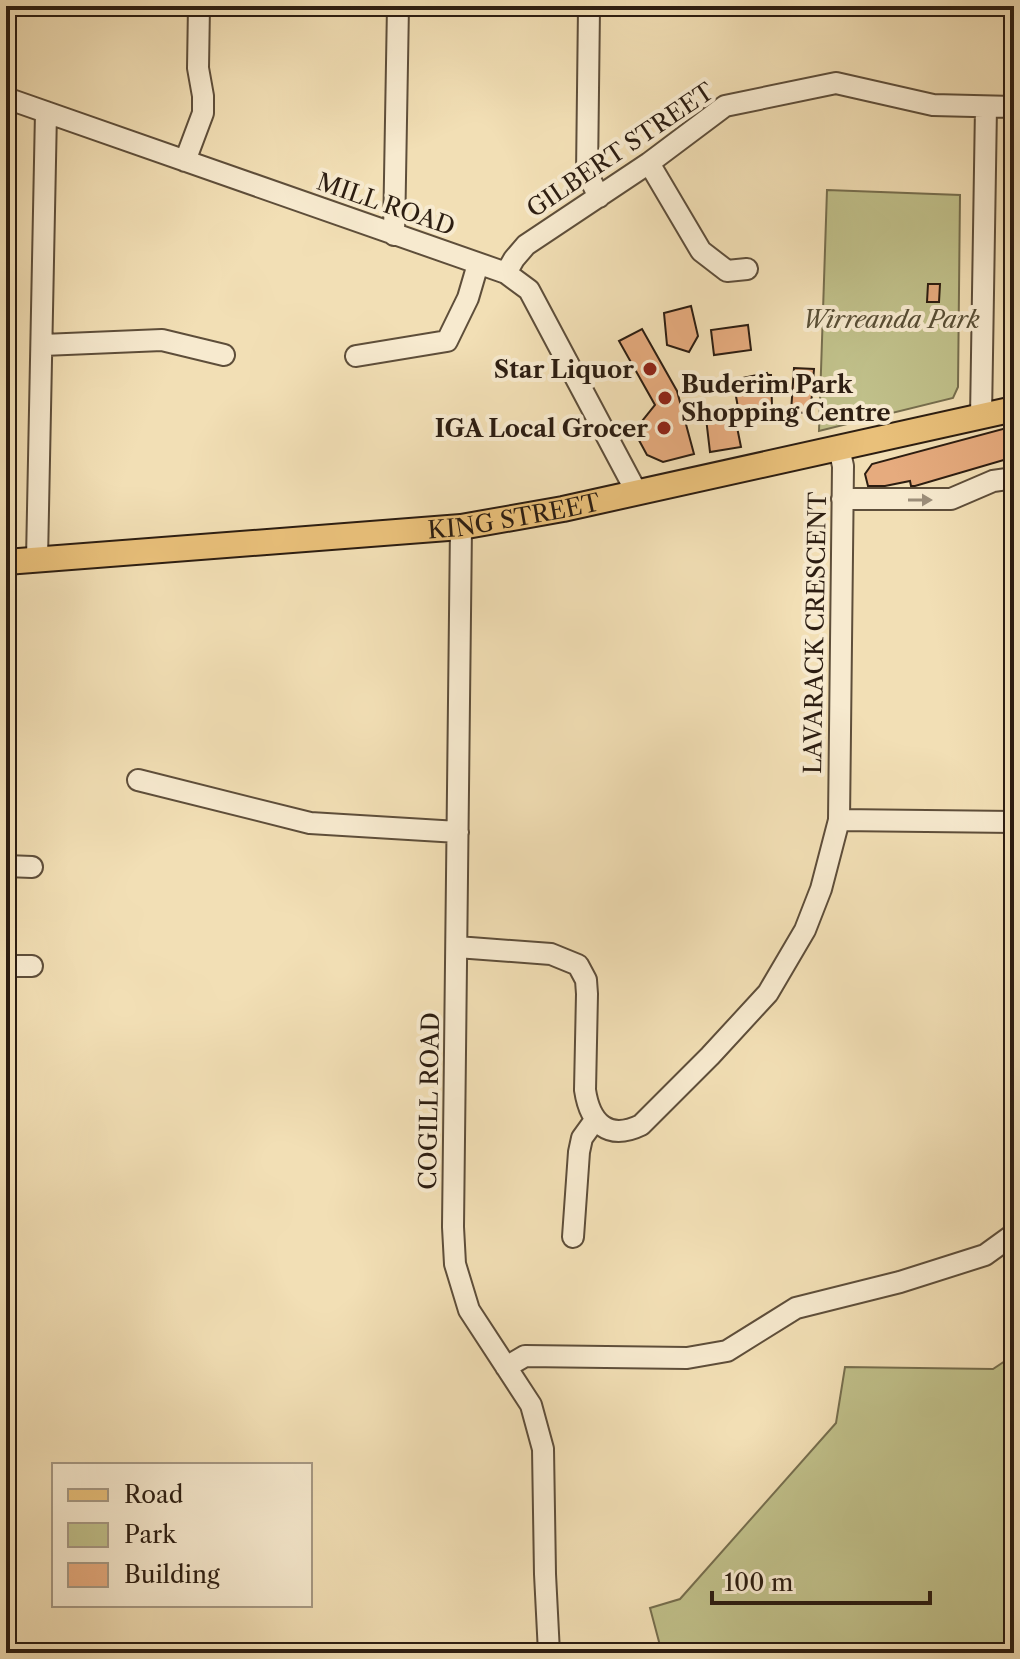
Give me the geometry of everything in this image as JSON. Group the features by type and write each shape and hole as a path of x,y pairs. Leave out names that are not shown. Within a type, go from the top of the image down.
{"main road":[{"name":"KING STREET","path":"6,562 461,527 563,509 1014,409"}],"street":[{"path":"185,161 203,113 198,68 199,6"},
{"path":"394,235 398,6"},
{"path":"591,6 587,173 599,197"},
{"name":"GILBERT STREET","path":"506,273 526,245 649,163 725,106 836,83 933,105 1014,107"},
{"name":"MILL ROAD","path":"6,98 506,273 529,290 637,493"},
{"path":"981,417 986,107"},
{"path":"37,559 46,112"},
{"path":"649,163 701,251 727,271 747,269"},
{"path":"356,356 447,341 468,298 478,264"},
{"path":"43,345 162,340 224,355"},
{"name":"LAVARACK CRESCENT","path":"595,1120 619,1132 641,1125 710,1056 768,993 805,930 821,889 839,820 843,466 839,448"},
{"path":"842,499 951,499 993,481 1014,478"},
{"name":"COGILL ROAD","path":"461,527 455,1264 469,1310 531,1405 543,1449 549,1653"},
{"path":"138,780 310,823 458,832"},
{"path":"839,820 1014,822"},
{"path":"6,866 32,867"},
{"path":"457,947 551,954 578,965 586,980 585,1090 587,1105 595,1120 582,1138 579,1152 573,1237"},
{"path":"6,966 32,966"},
{"path":"506,1367 525,1356 687,1358 727,1351 796,1308 900,1282 985,1255 1014,1234"}],"green space":[{"name":"Wirreanda Park","path":"827,190 960,195 958,387 953,398 819,431"},
{"path":"1014,1355 1014,1653 662,1653 650,1608 680,1599 836,1423 845,1367 993,1369"}],"building":[{"path":"928,284 940,284 939,302 927,302"},
{"path":"691,306 698,336 689,352 667,345 664,313"},
{"path":"748,325 751,350 714,355 711,330"},
{"name":"Buderim Park Shopping Centre","path":"642,329 677,391 694,454 663,462 647,455 634,431 655,405 619,341"},
{"path":"794,368 814,369 811,406 808,406 807,413 791,412"},
{"path":"767,373 771,375 772,406 739,413 733,380"},
{"path":"734,412 741,447 710,452 706,418"},
{"path":"1014,426 1014,457 915,486 911,486 910,481 868,486 865,474 872,464"}],"place":[{"name":"Star Liquor","path":"650,369"},
{"name":"Buderim Park Shopping Centre","path":"665,398"},
{"name":"IGA Local Grocer","path":"664,428"}]}
